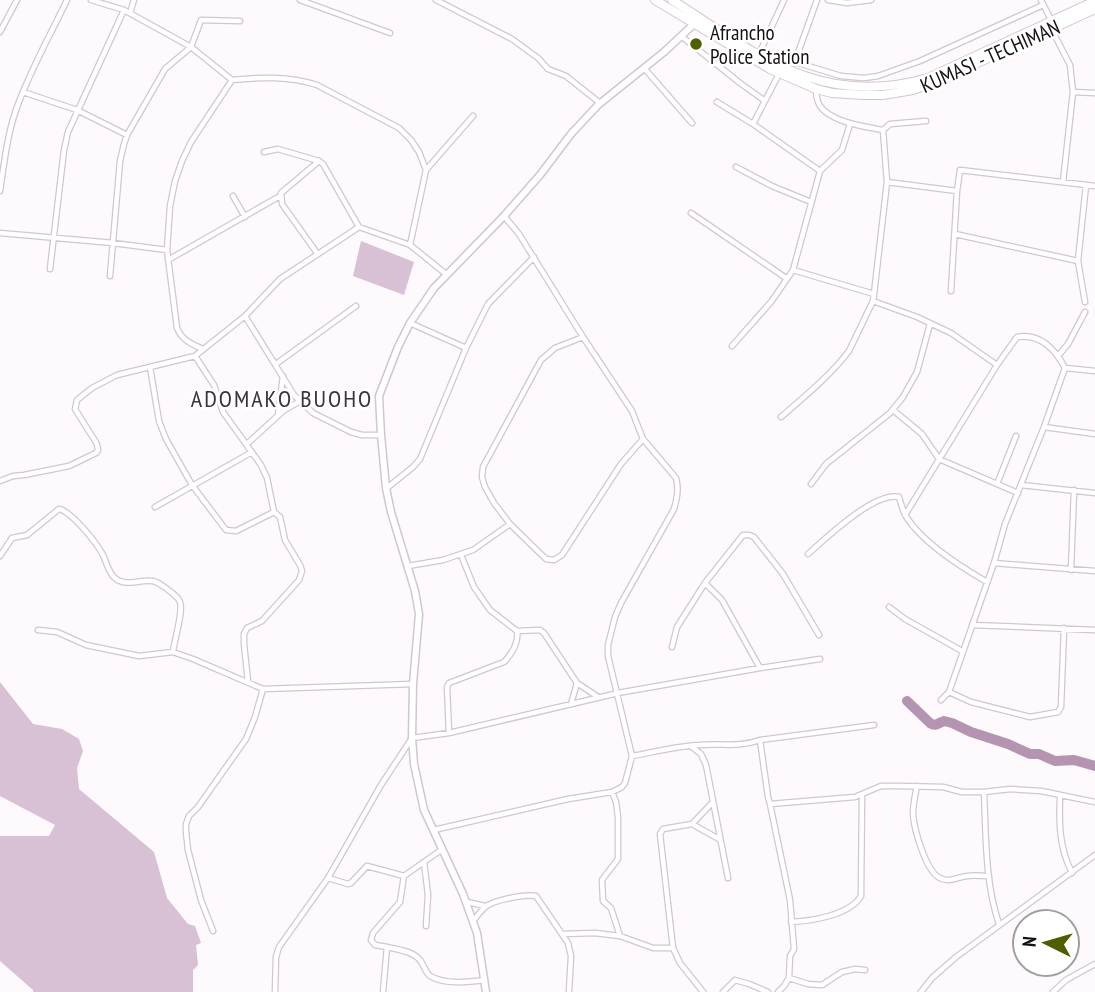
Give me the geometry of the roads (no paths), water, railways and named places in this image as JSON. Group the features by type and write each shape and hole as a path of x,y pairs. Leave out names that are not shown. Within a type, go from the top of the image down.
{"highway":[{"name":"KUMASI - TECHIMAN","path":"655,0 779,74 816,89 863,96 913,90 938,81 1052,25 1095,9"},
{"path":"672,0 758,55 793,67 825,83 853,88 900,85 928,78 1052,25 1095,2"}],"street":[{"path":"0,32 17,0"},
{"path":"0,191 9,134 23,92 67,0"},
{"path":"91,0 127,12 191,47 232,80 267,77 317,85 399,128 419,152 426,170"},
{"path":"50,268 68,132 134,0"},
{"path":"300,0 390,33"},
{"path":"436,0 512,39 548,69 566,76 601,103"},
{"path":"758,55 784,0"},
{"path":"817,0 793,67 864,78 878,76 920,61 1042,2 1070,65 1073,92 1063,182"},
{"path":"828,0 847,3 871,0"},
{"path":"110,276 120,161 127,135 165,69 191,47 201,20 240,21"},
{"path":"486,992 473,920 424,810 414,764 412,737 419,614 386,488 379,396 410,323 446,274 504,216 571,134 601,103 694,24"},
{"path":"681,36 765,101"},
{"path":"644,68 692,123"},
{"path":"753,124 779,74"},
{"path":"203,349 179,334 167,250 170,206 182,161 191,142 232,80"},
{"path":"816,89 822,109 850,124 883,131"},
{"path":"23,92 77,110 127,135"},
{"path":"1073,92 1095,93"},
{"path":"717,102 820,171"},
{"path":"410,244 426,170 474,116"},
{"path":"781,417 834,369 849,351 874,298 887,182 883,131 890,124 926,121"},
{"path":"732,346 771,302 793,270 820,171 842,150 850,124"},
{"path":"264,152 278,149 319,161 359,227 410,244 446,274"},
{"path":"168,260 280,196 319,161"},
{"path":"736,167 811,202"},
{"path":"951,291 958,172 961,170 1095,186"},
{"path":"887,182 957,191"},
{"path":"1085,302 1078,261 1086,185"},
{"path":"233,196 245,217"},
{"path":"280,196 282,204 317,253"},
{"path":"691,213 786,278"},
{"path":"504,216 519,234 632,411 643,439 676,478 678,485 674,509 621,603 610,634 608,656 632,756 616,802"},
{"path":"0,481 13,476 69,466 96,453 97,444 75,409 77,400 92,388 117,375 195,356 245,316 280,279 359,227"},
{"path":"0,233 167,250"},
{"path":"955,234 1078,261"},
{"path":"386,488 420,459 466,348 488,304 534,257"},
{"path":"793,270 874,298 917,317 951,333 997,365"},
{"path":"276,364 356,306"},
{"path":"1058,356 1068,344 1085,312"},
{"path":"245,316 300,401 313,413 351,432 381,435"},
{"path":"410,323 466,348"},
{"path":"811,484 826,464 893,410 903,397 917,372 930,324"},
{"path":"583,337 555,348 541,360 483,467 485,487 494,503 510,524 546,559 554,560 562,555 621,464 643,439"},
{"path":"905,515 1017,337 1033,338 1048,344 1065,368 1005,524 949,692 941,700"},
{"path":"195,356 214,386 223,412 261,465 267,478 274,512 280,516 285,540 300,565 299,580 262,621 247,628 244,634 248,682"},
{"path":"150,367 159,421 166,439 192,485 226,530 236,531 274,512"},
{"path":"1065,368 1095,371"},
{"path":"277,416 283,376"},
{"path":"247,444 277,416 300,401"},
{"path":"893,410 922,434 939,458 1018,493"},
{"path":"1044,428 1095,434"},
{"path":"997,484 1016,436"},
{"path":"155,507 252,451"},
{"path":"1021,485 1095,492"},
{"path":"1070,569 1074,490"},
{"path":"808,554 860,510 895,495 899,497 905,515 922,535 958,565 987,582"},
{"path":"0,556 12,538 27,535 58,509 63,509 79,523 103,554 111,574 117,580 160,583 180,601 183,607 173,652"},
{"path":"408,566 461,555 473,550 510,524"},
{"path":"673,648 677,627 705,583 743,535 754,537 783,574 819,635"},
{"path":"461,555 474,587 490,610 517,631 534,629 544,633 577,683 598,697"},
{"path":"994,563 1095,570"},
{"path":"705,583 722,600 760,667"},
{"path":"889,607 962,651"},
{"path":"972,625 1095,630"},
{"path":"949,692 971,702 1030,717 1058,712 1061,707 1064,628"},
{"path":"38,630 57,632 86,645 139,656 173,652 263,689 414,684"},
{"path":"449,733 449,683 504,662 516,643 517,631"},
{"path":"412,737 449,733 618,693 820,659"},
{"path":"571,704 577,683"},
{"path":"213,931 201,900 188,849 186,824 189,816 246,739 256,717 263,689"},
{"path":"632,756 698,745 747,745 760,740 874,725"},
{"path":"275,992 276,957 279,947 328,878 412,737"},
{"path":"760,740 768,797 790,900 794,949 790,957 789,978 778,992"},
{"path":"691,746 704,759 728,877"},
{"path":"770,804 843,798 881,786 943,787 962,792 1010,789 1041,791 1095,802"},
{"path":"917,786 913,817 927,862 935,875 948,880 989,876"},
{"path":"432,830 568,799 612,792 622,787"},
{"path":"612,792 618,817 618,859 602,880 603,901 611,908 620,936"},
{"path":"984,792 989,876 999,924"},
{"path":"791,922 815,920 831,915 857,903 861,896 862,794"},
{"path":"1060,795 1060,837 1064,858 1072,873"},
{"path":"703,992 680,963 673,948 660,834 663,829 692,824 712,803"},
{"path":"692,824 719,839"},
{"path":"442,850 404,876 400,902 373,933 371,940 373,944 418,957 431,976 454,982 485,979"},
{"path":"921,992 932,978 999,924 1095,855"},
{"path":"424,862 428,895 426,926"},
{"path":"328,878 348,884 367,866 404,876"},
{"path":"466,902 486,906 517,896 532,895 538,899 568,943 571,956 569,992"},
{"path":"473,920 486,906"},
{"path":"562,934 595,933 620,936 653,948 673,948"},
{"path":"383,992 387,947"},
{"path":"1053,992 1066,980 1095,964"},
{"path":"789,978 822,985 842,972 865,970"},
{"path":"723,992 735,981 768,992"}],"waterway":[{"path":"907,701 932,724 944,721 952,723 1030,754 1039,754 1055,761 1074,760 1095,766"}],"place":[{"name":"Afrancho Police Station","path":"696,44"}],"district":[{"name":"ADOMAKO BUOHO","path":"282,398"}]}
